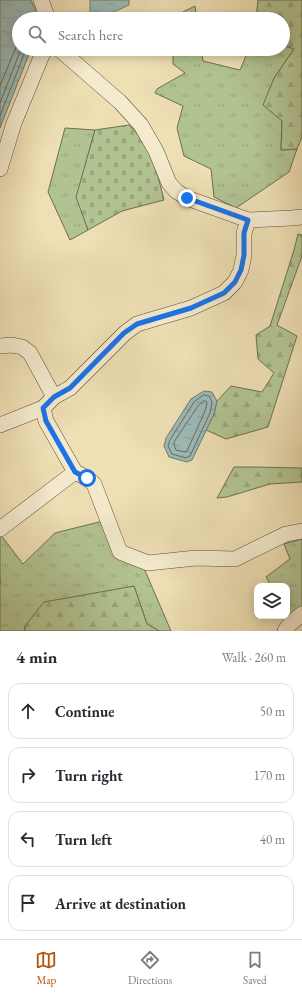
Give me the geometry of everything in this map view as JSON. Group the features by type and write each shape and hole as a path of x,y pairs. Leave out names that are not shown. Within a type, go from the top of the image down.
{"street":[{"path":"41,0 45,12"},
{"path":"0,169 14,123 42,56"},
{"path":"67,56 120,102 141,125 156,151 169,183 176,191 187,198 248,220 302,217"},
{"path":"0,425 43,408 54,397 70,388 124,333 137,324 191,308 224,293 235,282 241,270 244,255 244,233 248,220"},
{"path":"0,346 12,345 22,347 30,353 54,397"},
{"path":"43,408 46,421 75,472 87,478 94,484 120,552 148,562 196,558 235,559 286,534 302,531"},
{"path":"0,529 75,472"},
{"path":"285,631 289,625 302,614"}],"green space":[{"path":"258,0 302,0 302,137 297,149 281,150 282,121 263,105 274,78 294,49 290,48 290,12 257,12"},
{"path":"195,6 196,12 183,12"},
{"path":"290,48 294,49 290,55"},
{"path":"173,56 202,56 203,61 240,70 246,56 289,56 274,78 282,121 281,150 297,149 289,172 236,208 214,197 211,169 184,156 177,128 183,106 155,93 157,89 185,73 173,64"},
{"path":"129,125 151,149 164,200 122,211 88,230 76,197 95,130"},
{"path":"65,128 95,130 77,197 88,230 70,240 48,192"},
{"path":"298,234 302,235 302,256 277,325 297,336 268,427 226,439 206,430 214,414 217,401 231,386 262,392 274,373 258,359 256,335 270,326"},
{"path":"234,467 302,468 302,482 270,484 227,497 217,498"},
{"path":"103,521 143,566 171,631 159,631 147,624 134,586 25,626 25,631 0,631 0,534 23,564 55,533"},
{"path":"302,539 302,608 290,617 290,583 269,583 266,577 290,559 284,544"},
{"path":"134,586 147,624 159,631 25,631 25,626 44,602"}],"water":[{"path":"0,0 31,0 35,12 12,12 12,56 28,56 0,128"},
{"path":"90,0 129,0 129,5 114,12 90,12"},
{"path":"204,391 212,392 217,401 214,414 192,460 187,462 169,457 164,446 166,438 191,399"}],"route":[{"path":"87,478 75,472 46,421 43,408 54,397 70,388 124,333 137,324 191,308 224,293 235,282 241,270 244,255 244,233 248,220 187,198"}]}
